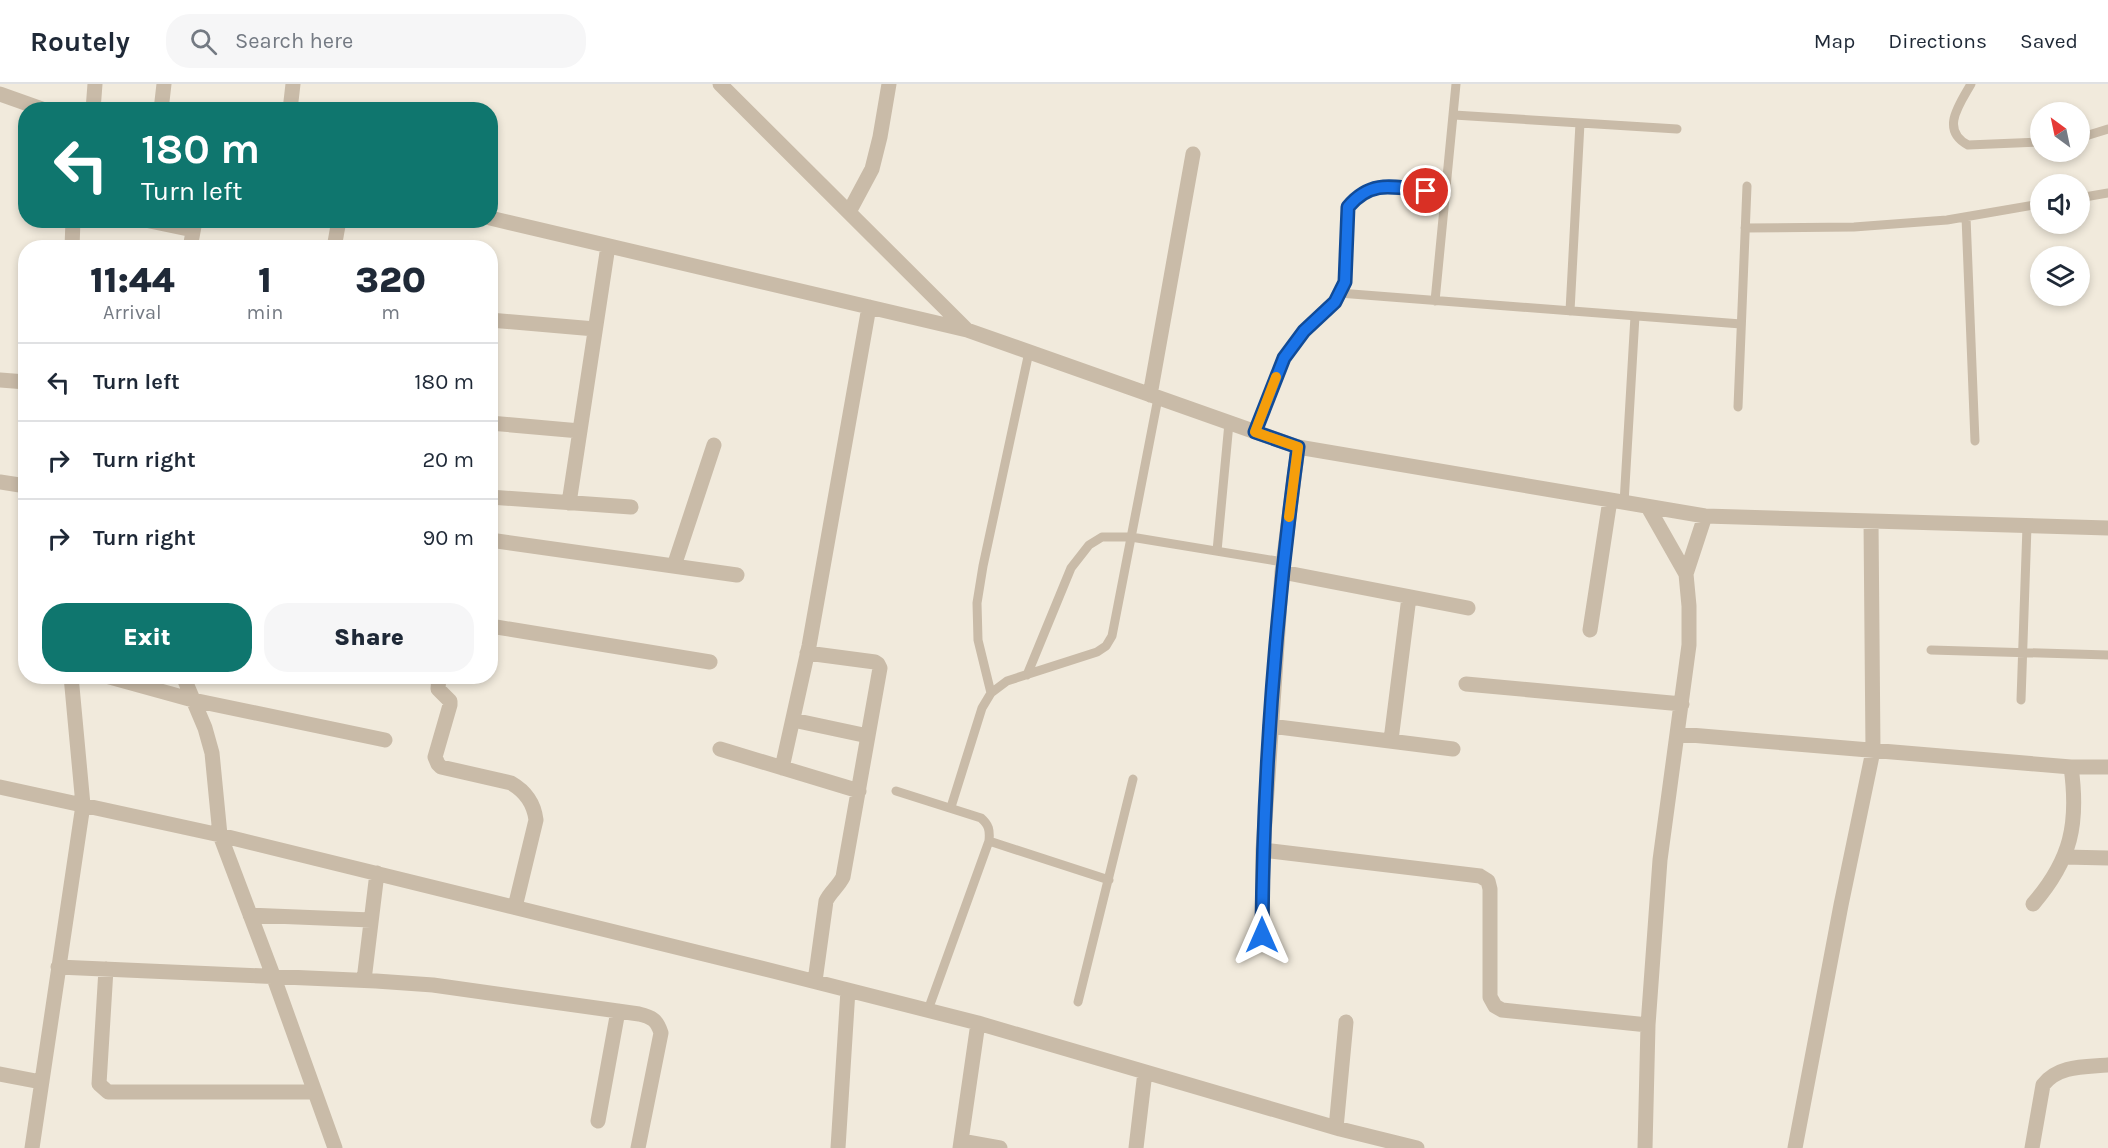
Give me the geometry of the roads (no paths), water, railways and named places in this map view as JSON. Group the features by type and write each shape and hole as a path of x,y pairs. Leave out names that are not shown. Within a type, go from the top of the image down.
{"street":[{"path":"94,102 95,84"},
{"path":"162,102 164,84"},
{"path":"291,102 293,84"},
{"path":"720,84 968,330"},
{"path":"849,212 872,169 889,84"},
{"path":"0,94 22,102"},
{"path":"1154,397 1193,154"},
{"path":"498,220 968,330 1298,447 1705,516 2108,528"},
{"path":"569,502 608,246"},
{"path":"782,768 807,653 869,307"},
{"path":"498,321 595,329"},
{"path":"0,380 18,381"},
{"path":"498,424 580,431"},
{"path":"674,566 714,445"},
{"path":"1262,935 1263,850 1270,726 1282,567 1298,447"},
{"path":"0,482 18,485"},
{"path":"498,498 631,507"},
{"path":"1590,630 1617,502"},
{"path":"1648,507 1686,574"},
{"path":"1645,1148 1648,1025 1660,860 1689,645 1686,574 1705,516"},
{"path":"1795,1148 1873,751 1871,521"},
{"path":"498,541 737,575"},
{"path":"1282,567 1409,597 1468,608"},
{"path":"1391,740 1409,597"},
{"path":"498,627 710,662"},
{"path":"807,653 875,662 880,668 843,877 826,902 815,981"},
{"path":"32,1148 83,805 72,684"},
{"path":"135,684 193,700 385,740"},
{"path":"186,684 205,728 212,753 220,834 335,1148"},
{"path":"438,684 438,689 450,701 450,705 435,757 438,764 441,767 511,783 520,788 531,801 535,811 536,820 514,907"},
{"path":"1466,684 1682,704"},
{"path":"793,720 868,736"},
{"path":"1270,726 1453,749"},
{"path":"1678,734 2071,767 2108,767"},
{"path":"720,749 859,790"},
{"path":"2033,904 2045,890 2064,857 2073,828 2075,797 2071,767"},
{"path":"0,787 220,834 815,981 978,1023 1336,1128 1415,1148"},
{"path":"1263,850 1480,876 1488,881 1490,889 1490,997 1495,1006 1503,1010 1648,1025"},
{"path":"2064,857 2108,858"},
{"path":"364,980 377,873"},
{"path":"250,915 371,920"},
{"path":"58,967 433,985 651,1017 658,1022 661,1033 638,1148"},
{"path":"106,969 99,1084 108,1092 314,1092"},
{"path":"838,1148 848,990"},
{"path":"598,1121 618,1011"},
{"path":"1336,1128 1347,1022"},
{"path":"978,1023 961,1144 1000,1148"},
{"path":"2032,1148 2043,1085 2049,1078 2055,1073 2069,1069 2108,1065"},
{"path":"1136,1148 1145,1072"},
{"path":"0,1074 41,1082"}],"lane":[{"path":"1435,301 1456,84"},
{"path":"1971,84 1953,120 1953,131 1959,140 1968,145 2030,142"},
{"path":"1454,115 1677,129"},
{"path":"1570,311 1580,123"},
{"path":"2090,135 2108,129"},
{"path":"1738,407 1747,186"},
{"path":"1255,432 1284,358 1304,331 1335,302 1345,282 1348,207 1367,189 1386,187 1446,192"},
{"path":"2090,196 2108,193"},
{"path":"1745,228 1854,227 1966,217 2030,206"},
{"path":"1966,217 1976,441"},
{"path":"1339,293 1741,324"},
{"path":"1617,502 1635,316"},
{"path":"992,693 978,640 977,603 1029,352"},
{"path":"951,807 982,708 992,693 1007,681 1097,652 1106,646 1112,636 1154,397"},
{"path":"1217,551 1229,423"},
{"path":"2021,700 2027,526"},
{"path":"1027,675 1071,568 1089,545 1102,537 1131,537 1217,551 1282,567"},
{"path":"1931,650 2108,655"},
{"path":"1077,1002 1133,779"},
{"path":"896,791 981,818 987,823 990,831 989,841 928,1010"},
{"path":"989,841 1109,879"}]}
